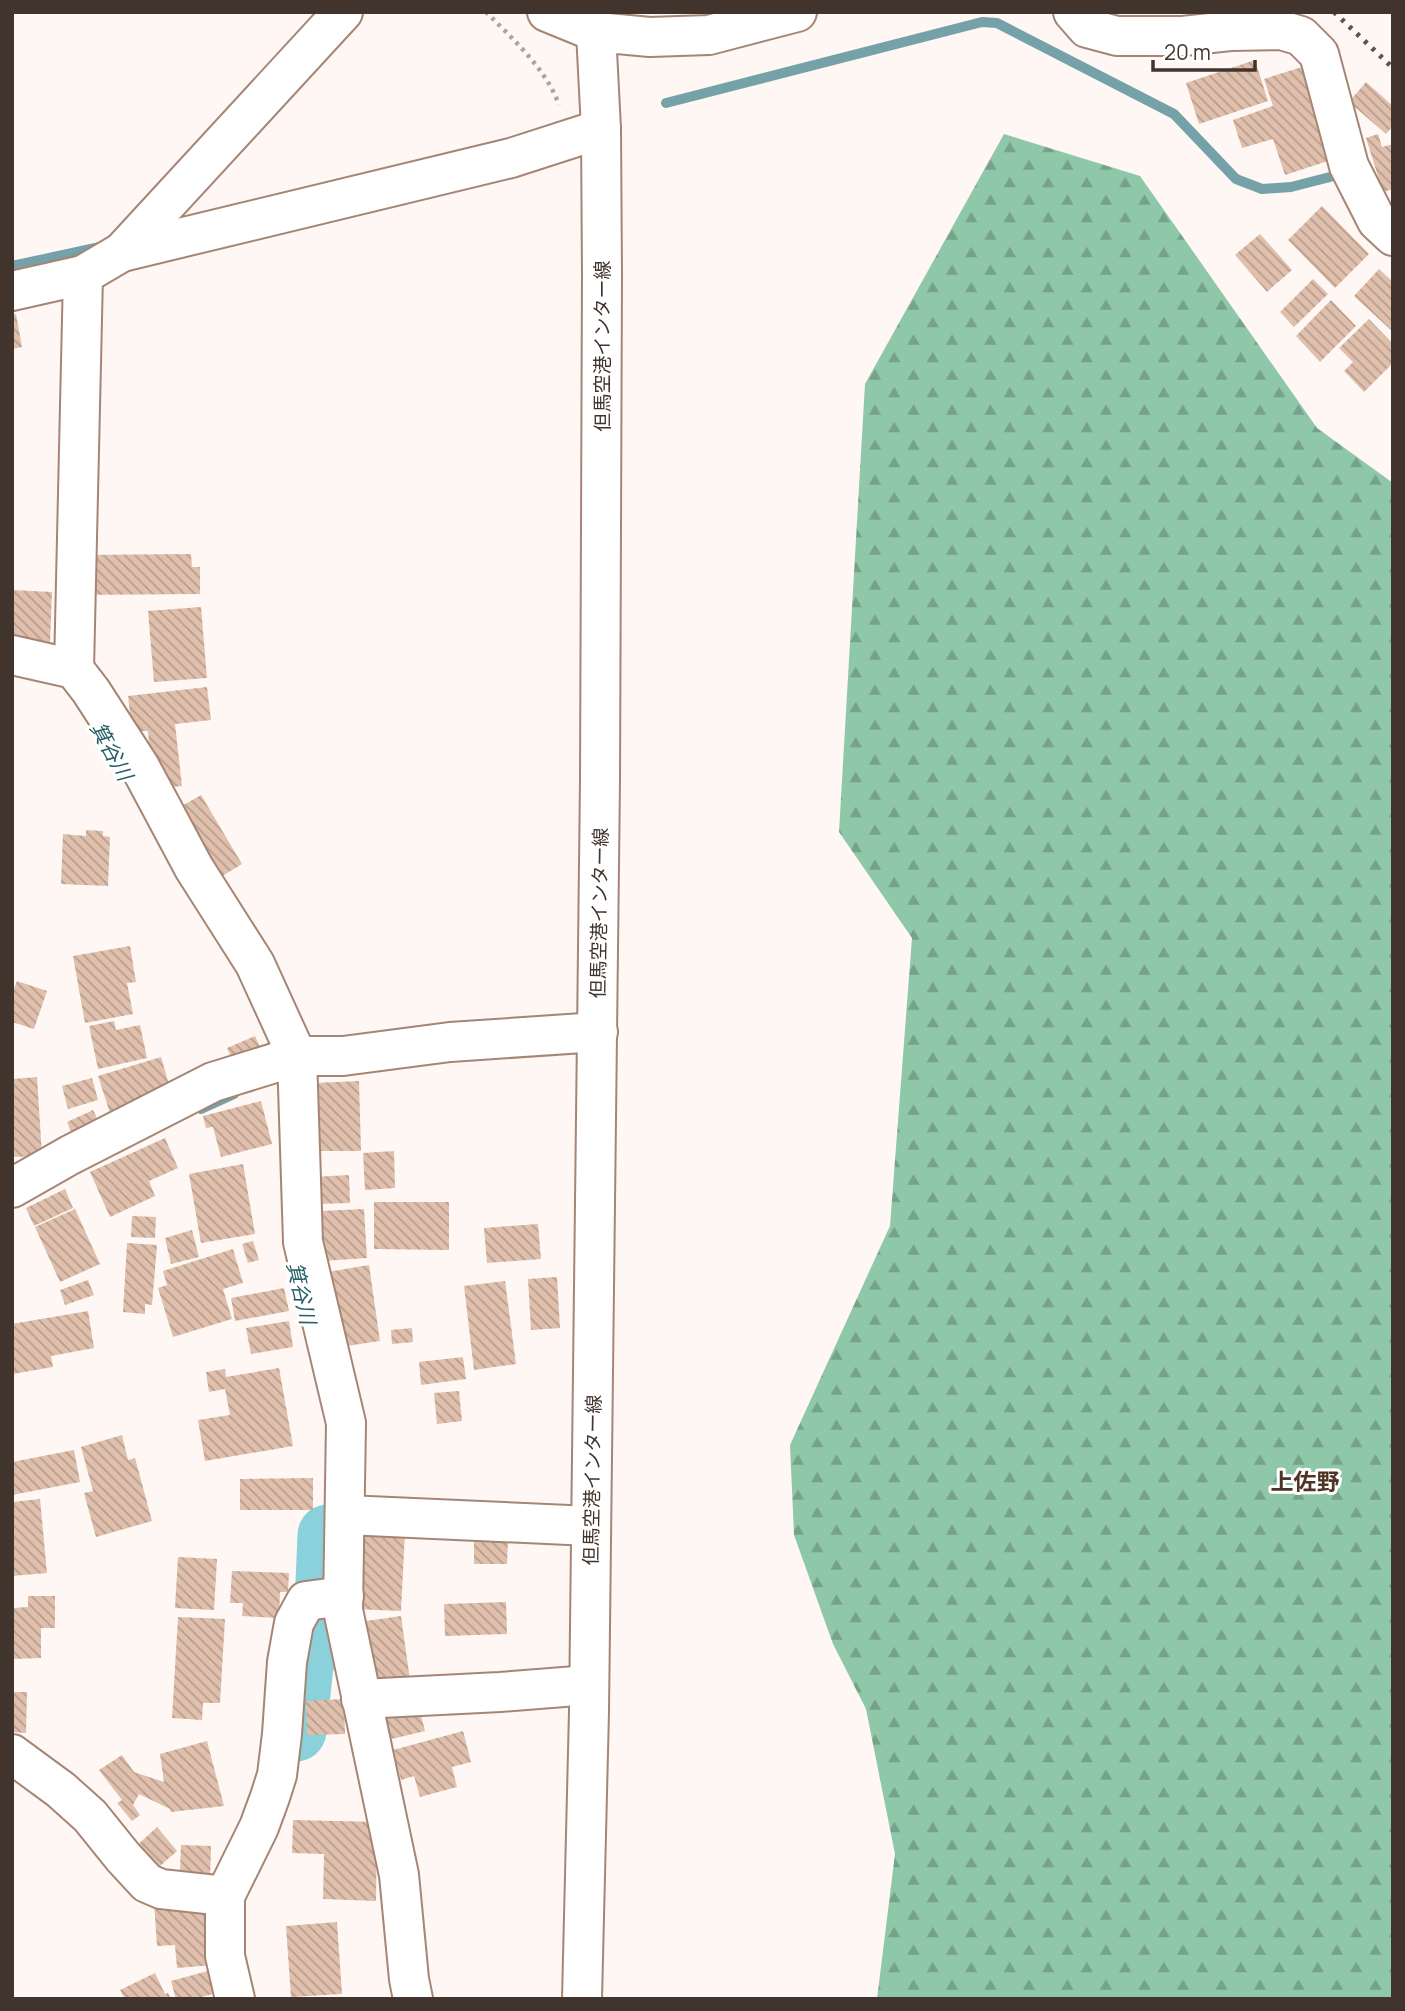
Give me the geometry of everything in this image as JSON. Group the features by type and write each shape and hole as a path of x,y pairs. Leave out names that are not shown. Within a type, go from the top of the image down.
{"street":[{"path":"12,291 83,275 122,252 343,12"},
{"path":"547,12 596,32 650,37 709,35 797,12"},
{"path":"1073,12 1087,28 1117,36 1183,36 1230,31 1281,30 1301,36 1319,54 1349,166 1377,221 1393,236"},
{"name":"但馬空港インター線","path":"582,1999 598,1032 602,275 585,134 596,32"},
{"path":"122,252 511,158 585,134"},
{"path":"83,275 74,669 140,767 194,868 255,964 298,1056 303,1242 346,1423 343,1610 399,1875 413,1999"},
{"path":"12,655 74,669"},
{"path":"12,1188 70,1155 213,1082 298,1056 342,1056 450,1042 598,1032"},
{"path":"346,1515 591,1527"},
{"path":"235,1999 225,1956 225,1896 259,1827 277,1775 287,1662 294,1623 306,1601 344,1596"},
{"path":"361,1699 589,1685"},
{"path":"12,1754 61,1790 90,1816 147,1883 161,1889 225,1896"}],"path":[{"path":"486,12 540,72 585,134"}],"green space":[{"path":"1004,134 1140,176 1317,428 1393,483 1393,1999 877,1999 895,1854 866,1709 833,1644 794,1535 790,1445 890,1226 912,938 839,832 865,384"}],"building":[{"path":"1255,60 1268,101 1199,124 1186,83"},
{"path":"1302,67 1334,159 1285,175 1273,139 1242,148 1233,120 1273,106 1264,79"},
{"path":"1366,82 1393,106 1393,126 1386,134 1349,102"},
{"path":"1378,134 1382,147 1393,144 1393,189 1383,192 1366,138"},
{"path":"1322,206 1369,254 1335,288 1288,240"},
{"path":"1260,234 1292,270 1267,292 1235,255"},
{"path":"1379,269 1393,282 1393,332 1354,296"},
{"path":"1313,279 1328,294 1294,327 1280,312"},
{"path":"1331,300 1356,326 1320,362 1296,336"},
{"path":"16,314 22,347 12,349 12,315"},
{"path":"1369,319 1393,344 1393,363 1364,392 1344,371 1353,362 1339,348"},
{"path":"191,554 192,567 200,567 200,594 80,595 80,555"},
{"path":"12,590 52,592 50,643 12,641"},
{"path":"201,607 207,678 154,682 148,611"},
{"path":"207,687 211,720 175,724 182,786 161,788 151,767 148,731 132,731 128,696"},
{"path":"201,795 242,864 214,881 173,811"},
{"path":"86,830 103,831 103,836 110,837 108,886 61,884 63,834 86,836"},
{"path":"130,946 136,982 127,983 133,1014 85,1023 73,956"},
{"path":"17,981 47,991 34,1029 12,1022 12,994"},
{"path":"114,1021 116,1030 140,1025 147,1058 98,1069 89,1026"},
{"path":"255,1036 262,1051 234,1063 227,1048"},
{"path":"161,1057 172,1095 110,1113 98,1076"},
{"path":"37,1077 42,1156 12,1157 12,1079"},
{"path":"92,1078 98,1100 68,1109 62,1086"},
{"path":"359,1081 361,1151 316,1151 314,1083"},
{"path":"261,1101 272,1144 221,1157 213,1127 206,1128 203,1116"},
{"path":"93,1110 101,1127 74,1139 67,1122"},
{"path":"165,1138 178,1168 149,1181 155,1196 110,1217 90,1172"},
{"path":"394,1151 395,1188 365,1190 363,1153"},
{"path":"243,1164 255,1234 201,1243 189,1174"},
{"path":"349,1175 350,1203 316,1204 314,1177"},
{"path":"65,1189 73,1208 34,1226 26,1208"},
{"path":"374,1202 449,1202 449,1250 374,1249"},
{"path":"75,1209 100,1264 60,1282 35,1227"},
{"path":"364,1209 367,1258 323,1261 320,1211"},
{"path":"132,1216 156,1217 155,1238 131,1237"},
{"path":"538,1224 541,1259 487,1263 484,1228"},
{"path":"192,1230 199,1257 171,1264 165,1238"},
{"path":"253,1241 259,1260 248,1263 242,1244"},
{"path":"127,1243 157,1245 152,1305 145,1304 145,1314 123,1312"},
{"path":"233,1249 243,1283 223,1289 232,1319 173,1337 158,1288 167,1285 163,1271"},
{"path":"369,1265 380,1341 340,1347 328,1272"},
{"path":"557,1277 560,1328 531,1330 528,1279"},
{"path":"88,1280 94,1295 65,1305 60,1290"},
{"path":"505,1281 516,1364 474,1370 464,1286"},
{"path":"284,1288 289,1311 235,1321 231,1298"},
{"path":"88,1311 94,1348 51,1356 53,1367 13,1374 12,1324"},
{"path":"289,1321 293,1347 251,1354 246,1328"},
{"path":"412,1328 413,1342 392,1344 391,1330"},
{"path":"463,1357 466,1379 421,1385 419,1362"},
{"path":"279,1368 293,1446 205,1461 198,1420 230,1415 225,1389 209,1392 206,1372 225,1369 226,1377"},
{"path":"459,1391 462,1421 437,1424 434,1393"},
{"path":"122,1435 128,1460 135,1458 152,1521 96,1537 84,1493 93,1491 81,1447"},
{"path":"74,1450 80,1482 12,1495 12,1462"},
{"path":"313,1478 313,1510 240,1510 240,1479"},
{"path":"40,1499 47,1573 12,1576 12,1502"},
{"path":"358,1529 405,1532 401,1611 354,1609"},
{"path":"474,1538 508,1539 507,1564 474,1564"},
{"path":"178,1557 217,1559 214,1610 175,1608"},
{"path":"232,1571 289,1573 288,1592 280,1592 279,1618 242,1616 243,1603 230,1603"},
{"path":"28,1596 55,1596 55,1628 41,1628 41,1658 12,1659 12,1608 28,1607"},
{"path":"506,1602 507,1634 445,1636 444,1604"},
{"path":"401,1616 410,1680 368,1686 359,1622"},
{"path":"178,1617 225,1619 220,1703 203,1703 202,1720 172,1718"},
{"path":"12,1692 27,1692 26,1733 12,1732"},
{"path":"344,1699 345,1734 307,1735 306,1701"},
{"path":"419,1707 425,1731 379,1742 374,1718"},
{"path":"463,1731 471,1762 452,1767 457,1787 420,1797 414,1776 401,1780 393,1750"},
{"path":"207,1741 224,1806 171,1812 170,1809 139,1794 133,1805 140,1815 132,1821 117,1803 122,1800 99,1770 122,1755 134,1772 164,1782 160,1754"},
{"path":"293,1820 377,1822 376,1901 323,1899 324,1854 292,1853"},
{"path":"157,1827 177,1851 152,1873 132,1850"},
{"path":"181,1845 211,1846 210,1880 168,1871 180,1872"},
{"path":"154,1902 209,1903 213,1965 177,1968 175,1945 157,1946"},
{"path":"337,1922 342,1994 291,1997 286,1926"},
{"path":"215,1969 221,1992 201,1999 176,1999 171,1981"},
{"path":"155,1973 165,1994 168,1993 171,1999 125,1999 120,1990"}],"waterway":[{"path":"666,103 982,22 997,23 1174,114 1236,179 1262,189 1291,187 1330,177"},
{"path":"12,266 100,247"},
{"path":"201,1109 234,1094"},
{"name":"箕谷川","path":"296,1731 303,1665 322,1610 328,1535"}],"railway":[{"path":"1334,12 1393,68"}],"district":[{"name":"上佐野","path":"1305,1481"}]}
